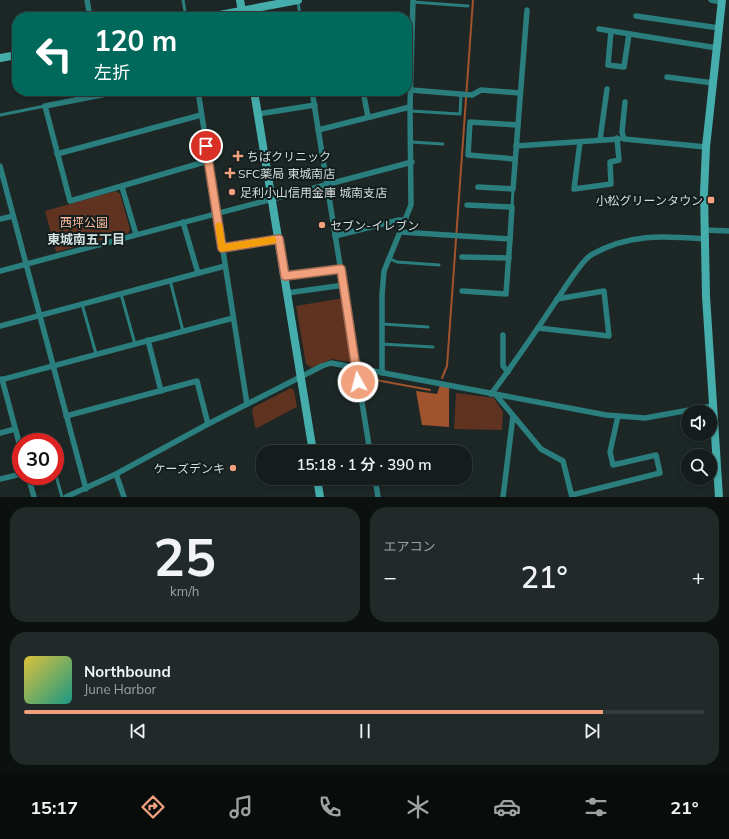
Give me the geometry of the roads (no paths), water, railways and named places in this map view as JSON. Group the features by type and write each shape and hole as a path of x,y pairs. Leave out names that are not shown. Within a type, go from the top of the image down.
{"street":[{"path":"87,0 89,12"},
{"path":"240,0 242,12"},
{"path":"250,12 298,0"},
{"path":"711,0 721,1 720,28 706,147 704,193 706,296 712,405"},
{"path":"412,12 413,1"},
{"path":"478,187 513,188 527,10"},
{"path":"636,16 720,28"},
{"path":"599,29 717,48"},
{"path":"611,31 608,65 624,67 629,34"},
{"path":"0,58 12,55"},
{"path":"667,77 713,84"},
{"path":"600,140 607,89"},
{"path":"412,90 472,95 481,90 520,93"},
{"path":"91,96 45,106 70,201 208,161"},
{"path":"199,96 247,404"},
{"path":"255,96 312,445"},
{"path":"313,96 369,445"},
{"path":"364,96 368,117"},
{"path":"382,373 383,277 388,258 406,220 411,205 411,96"},
{"path":"624,139 622,132 625,102"},
{"path":"258,114 315,105"},
{"path":"318,130 368,117 410,109"},
{"path":"57,154 201,115"},
{"path":"515,159 468,155 470,122 518,125"},
{"path":"516,146 617,138 706,147"},
{"path":"580,142 574,189 611,184 610,162 619,160 617,138"},
{"path":"0,271 412,162"},
{"path":"0,167 86,489"},
{"path":"122,187 136,234"},
{"path":"462,291 506,294 512,207 467,205"},
{"path":"0,219 13,216"},
{"path":"336,236 399,220 406,220"},
{"path":"184,222 198,273"},
{"path":"705,230 729,230"},
{"path":"400,232 510,239"},
{"path":"494,394 557,299 589,256 610,246 637,238 660,236 706,239"},
{"path":"222,248 279,239"},
{"path":"462,257 509,258"},
{"path":"0,326 225,266"},
{"path":"285,276 341,269"},
{"path":"287,293 344,285"},
{"path":"538,328 609,336 604,292 557,299"},
{"path":"17,433 1,379 233,318"},
{"path":"503,335 503,366 508,372"},
{"path":"148,340 161,391"},
{"path":"66,497 116,474 208,424 326,364 337,363 382,373 618,416 645,418 681,412"},
{"path":"66,416 197,381 208,424"},
{"path":"494,394 540,449 563,461 572,496 660,473 656,455 613,466 610,452 618,416"},
{"path":"503,497 512,416"},
{"path":"0,434 16,429"},
{"path":"715,441 719,497"},
{"path":"116,474 124,497"},
{"path":"0,479 12,476"},
{"path":"31,485 34,497"},
{"path":"318,485 320,497"},
{"path":"375,485 378,497"}],"lane":[{"path":"183,0 185,12"},
{"path":"298,0 299,12"},
{"path":"413,1 468,6"},
{"path":"410,109 460,114 461,94"},
{"path":"0,115 45,106"},
{"path":"411,142 443,144"},
{"path":"512,207 513,188"},
{"path":"388,258 397,262 439,264"},
{"path":"170,280 183,331"},
{"path":"121,294 135,344"},
{"path":"82,304 96,354"},
{"path":"382,324 428,327"},
{"path":"382,344 433,347"},
{"path":"59,485 62,497"}],"waterway":[{"path":"442,378 447,366 473,0"},
{"path":"365,378 430,390"}],"place":[{"name":"ちばクリニック","path":"238,156"},
{"name":"SFC薬局 東城南店","path":"230,173"},
{"name":"足利小山信用金庫 城南支店","path":"232,192"},
{"name":"小松グリーンタウン","path":"711,200"},
{"name":"セブン-イレブン","path":"322,225"},
{"name":"ケーズデンキ","path":"233,468"}],"district":[{"name":"東城南五丁目","path":"86,239"}],"park label":[{"name":"西坪公園","path":"84,222"}]}
